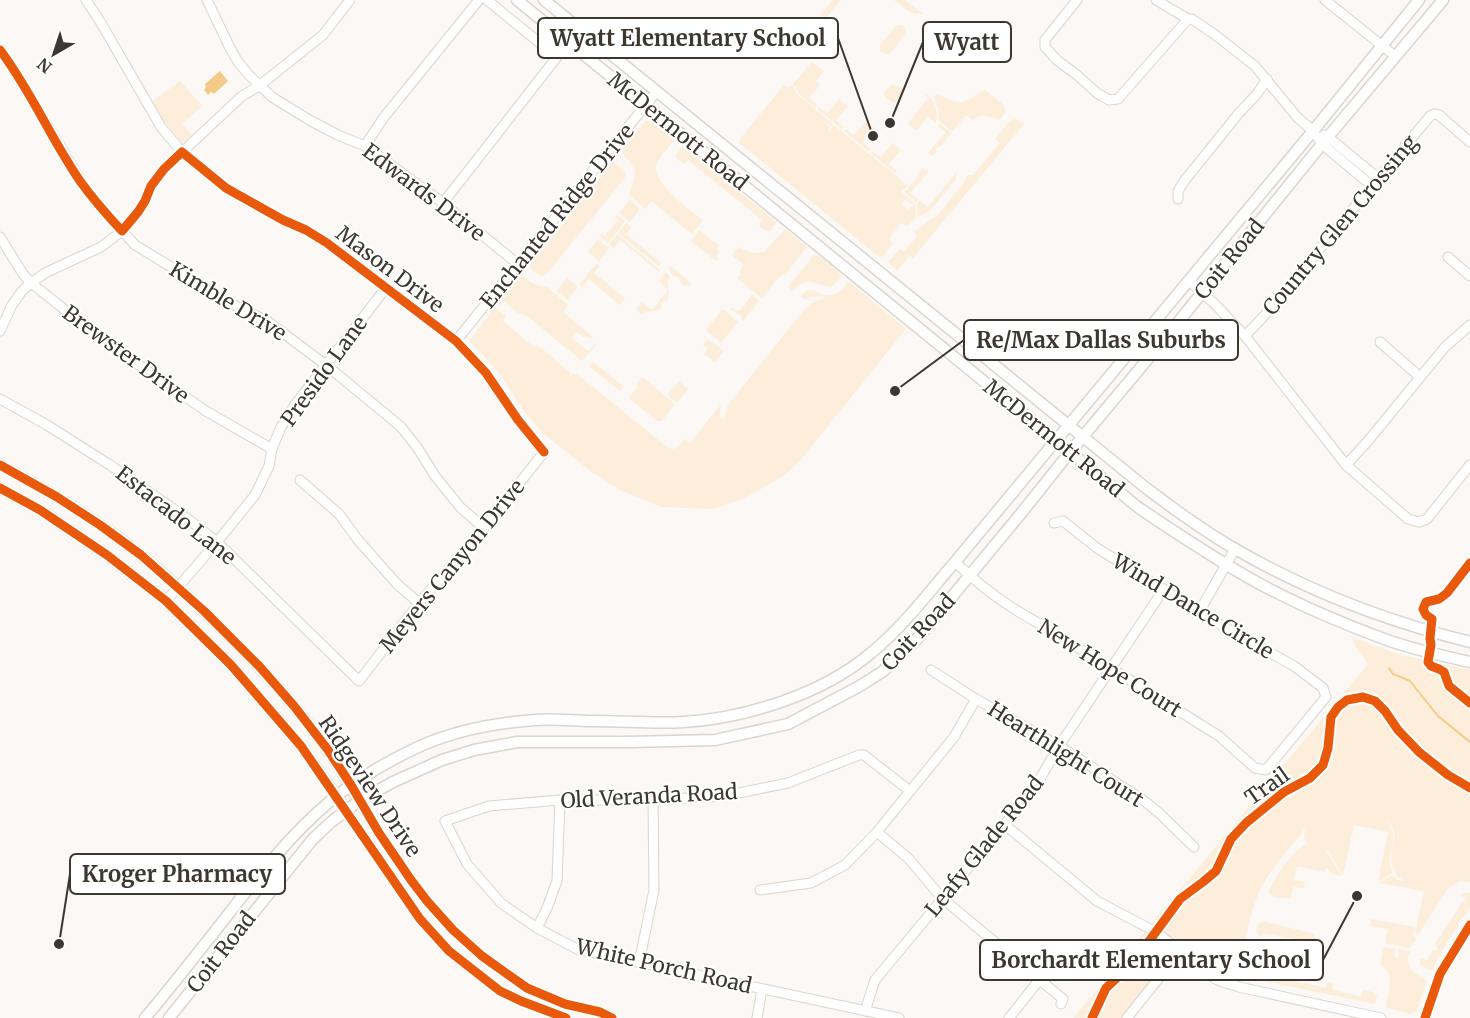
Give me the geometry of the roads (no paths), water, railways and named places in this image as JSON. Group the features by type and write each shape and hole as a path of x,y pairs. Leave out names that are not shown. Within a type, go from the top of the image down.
{"main road":[{"name":"McDermott Road","path":"517,0 530,4 646,105 1139,508 1226,564 1326,616 1392,642 1470,662"},
{"name":"McDermott Road","path":"544,0 1146,488 1235,549 1330,597 1430,632 1470,642"},
{"name":"Coit Road","path":"145,1018 285,844 351,785 417,748 464,729 537,719 636,722 712,720 752,711 790,698 832,680 868,656 899,627 955,562 1419,0"},
{"name":"Coit Road","path":"169,1018 312,840 346,810 393,782 442,760 474,750 516,742 715,740 788,724 882,672 917,639 1325,140 1443,0"},
{"path":"819,246 830,232"},
{"path":"921,330 933,315"},
{"path":"1142,365 1142,355 1156,339 1155,334 1149,329"},
{"name":"Ridgeview Drive","path":"0,465 57,497 100,525 141,555 204,611 266,674 314,732 351,785 359,801"},
{"name":"Ridgeview Drive","path":"0,488 40,510 107,555 166,601 231,664 301,746 346,810"},
{"path":"622,721 630,742"},
{"path":"630,742 636,722"},
{"path":"249,887 264,898"},
{"path":"187,968 200,979"}],"street":[{"name":"Mason Drive","path":"86,0 161,127 182,152 226,188 327,243 456,341 486,373 518,420 544,452"},
{"name":"Edwards Drive","path":"207,0 238,62 259,86 311,122 365,146 443,203 519,265"},
{"path":"0,331 12,305 22,291 45,273 101,247 122,231 138,212 151,186 164,168 242,96 259,86 323,35 351,0"},
{"path":"365,146 384,117 479,0"},
{"path":"443,203 557,57 487,0"},
{"path":"1077,0 1045,40 1045,47 1108,100 1118,99 1188,19"},
{"path":"1156,0 1188,19 1192,19 1255,66 1297,117 1378,178"},
{"path":"1331,2 1395,57"},
{"name":"Kimble Drive","path":"0,50 22,82 81,182 135,245 234,305 267,321 326,365 401,427 460,507 484,528"},
{"path":"1178,200 1178,191 1185,180 1267,80"},
{"name":"Enchanted Ridge Drive","path":"456,341 657,92"},
{"name":"Country Glen Crossing","path":"1245,336 1427,119 1434,114 1439,115 1470,142"},
{"path":"1325,140 1371,186"},
{"name":"Brewster Drive","path":"0,237 31,283 118,351 206,411 272,449"},
{"path":"1448,257 1470,276"},
{"path":"1190,280 1245,336 1346,465 1403,515 1419,522 1430,516 1470,465"},
{"name":"Presido Lane","path":"166,601 255,495 269,466 272,449 281,428 294,406 386,288"},
{"path":"1346,465 1445,347 1470,325"},
{"path":"1380,342 1420,376"},
{"name":"Estacado Lane","path":"0,399 47,425 183,515 217,542 359,681"},
{"name":"Meyers Canyon Drive","path":"359,681 418,603 484,528 544,452"},
{"path":"300,480 339,514 358,540 397,584 418,603"},
{"name":"Wind Dance Circle","path":"1054,523 1063,521 1097,548 1199,612 1294,666 1323,688 1326,697 1266,770"},
{"path":"1199,612 1235,549"},
{"name":"New Hope Court","path":"955,562 990,594 1018,613 1042,625 1219,736 1255,768 1266,770"},
{"name":"Leafy Glade Road","path":"865,1011 875,980 1034,789 1059,746 1164,590"},
{"name":"Hearthlight Court","path":"931,670 976,699 1059,746 1143,800 1194,847"},
{"path":"760,890 811,883 845,865 878,832 954,736 976,699"},
{"name":"Old Veranda Road","path":"445,821 489,806 560,800 653,800 724,796 788,783 864,755 910,791"},
{"path":"537,928 557,881 560,800"},
{"path":"639,963 654,890 653,800"},
{"name":"Ridgeview Drive","path":"359,801 426,901 482,956 527,988 565,1004 600,1012 610,1018"},
{"name":"Ridgeview Drive","path":"346,810 420,919 449,951 500,991 566,1018"},
{"name":"White Porch Road","path":"445,821 467,864 501,903 537,928 577,949 899,1018"},
{"path":"1004,824 1097,901 1156,932 1174,946 1179,958"},
{"path":"878,832 908,858 942,898 1063,999 1061,1004"},
{"path":"1425,1018 1440,974 1470,925"},
{"path":"1460,940 1470,945"},
{"path":"1127,1018 1171,963 1179,958 1188,960 1218,980 1239,987 1382,1018"},
{"path":"1009,1018 1040,979"},
{"path":"757,1018 762,989"}],"waterway":[{"path":"1389,668 1393,674 1410,681 1438,716 1470,742"}],"place":[{"name":"Wyatt","path":"890,123"},
{"name":"Wyatt Elementary School","path":"873,136"},
{"name":"Re/Max Dallas Suburbs","path":"895,391"},
{"name":"Borchardt Elementary School","path":"1357,896"},
{"name":"Kroger Pharmacy","path":"59,944"}]}
